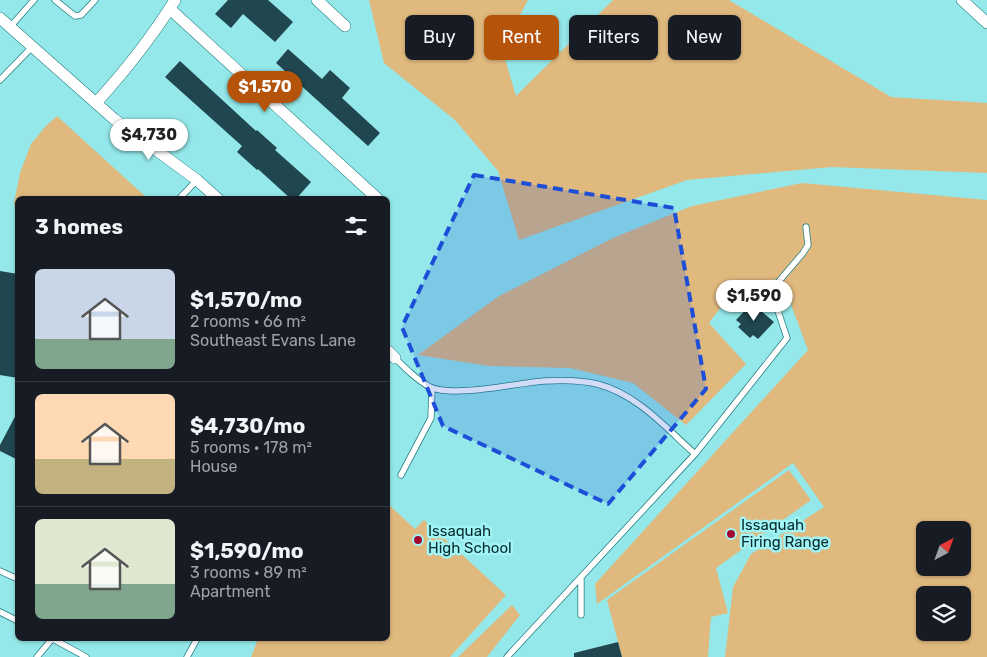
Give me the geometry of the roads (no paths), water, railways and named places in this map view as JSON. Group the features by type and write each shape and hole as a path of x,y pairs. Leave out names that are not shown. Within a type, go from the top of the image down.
{"street":[{"path":"317,0 345,26"},
{"path":"962,0 987,22"},
{"path":"96,103 113,85 146,43 172,4 375,196"},
{"path":"0,18 114,119 215,196"}],"lane":[{"path":"10,27 34,0"},
{"path":"55,0 75,16 81,15 95,0"},
{"path":"0,80 32,46"},
{"path":"182,196 196,180"},
{"path":"507,657 695,454 787,338 773,296 775,286 808,245 806,227"},
{"path":"391,355 418,380 432,388 450,391 545,381 572,381 596,384 628,396 647,410 695,454"},
{"path":"401,475 431,418 432,388"},
{"path":"0,570 15,578"},
{"path":"581,579 581,615"},
{"path":"0,612 15,620"},
{"path":"37,657 50,641"},
{"path":"56,641 86,657"},
{"path":"186,657 196,641"}],"place":[{"name":"Issaquah Firing Range","path":"731,534"},
{"name":"Issaquah High School","path":"418,540"}]}
